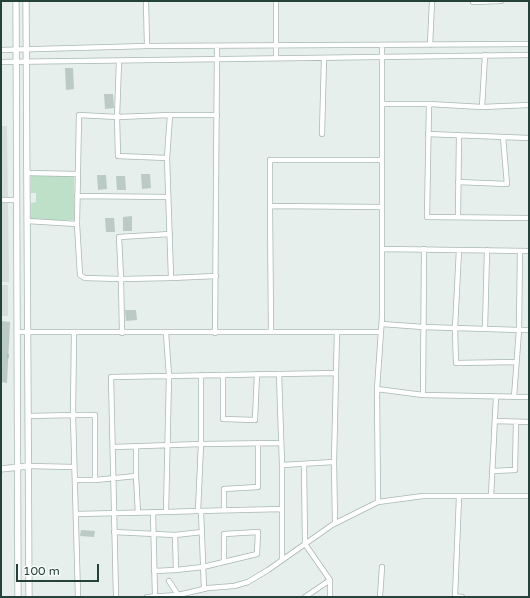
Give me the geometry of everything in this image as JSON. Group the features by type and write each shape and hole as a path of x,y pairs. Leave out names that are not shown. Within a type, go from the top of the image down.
{"street":[{"path":"16,1 18,597"},
{"path":"26,1 29,597"},
{"path":"146,1 147,46"},
{"path":"276,1 276,58"},
{"path":"430,45 432,1"},
{"path":"473,2 501,1"},
{"path":"1,50 147,46 529,44"},
{"path":"378,502 377,389 382,324 382,45"},
{"path":"215,333 217,46"},
{"path":"1,62 529,55"},
{"path":"482,107 485,56"},
{"path":"322,134 324,58"},
{"path":"119,60 117,117 118,156 167,158"},
{"path":"382,104 429,104 482,107 529,105"},
{"path":"429,104 427,217 529,218"},
{"path":"216,276 121,279 85,278 80,275 77,224 77,174 79,115 117,117 170,114 217,116"},
{"path":"170,114 167,158 171,278"},
{"path":"428,134 529,138"},
{"path":"458,217 459,135"},
{"path":"458,182 507,184 503,137"},
{"path":"271,332 270,160 382,160"},
{"path":"27,173 77,174"},
{"path":"77,196 168,197"},
{"path":"1,200 17,200"},
{"path":"270,206 382,207"},
{"path":"27,221 77,224"},
{"path":"122,333 120,237 170,234"},
{"path":"382,249 529,251"},
{"path":"423,395 424,249"},
{"path":"459,250 455,328 456,363 516,362"},
{"path":"484,329 487,250"},
{"path":"514,397 519,330 520,251"},
{"path":"382,324 423,327 529,330"},
{"path":"17,332 381,332"},
{"path":"336,523 334,462 337,332"},
{"path":"74,333 74,467 78,597"},
{"path":"166,333 169,376 166,512"},
{"path":"116,597 111,377 336,373"},
{"path":"223,375 223,419 255,420 257,374"},
{"path":"279,374 282,465 282,560"},
{"path":"201,375 200,511 204,589"},
{"path":"377,389 423,395 529,397"},
{"path":"18,392 28,391"},
{"path":"491,496 496,396"},
{"path":"28,416 95,415 95,480"},
{"path":"495,421 529,422"},
{"path":"493,471 515,470 516,422"},
{"path":"113,447 201,444 281,444"},
{"path":"224,510 224,489 258,487 258,444"},
{"path":"136,446 138,513"},
{"path":"282,465 334,462"},
{"path":"304,464 305,544 330,580 330,597"},
{"path":"1,469 28,466 74,467"},
{"path":"75,480 113,479 136,476"},
{"path":"147,597 178,595 204,589 234,586 248,582 336,523 378,502 423,496 529,496"},
{"path":"459,497 455,597 462,597"},
{"path":"76,514 282,509"},
{"path":"153,512 152,534 155,596"},
{"path":"114,532 175,535 202,532"},
{"path":"154,571 203,567 224,562 257,554 258,532 224,534 224,562"},
{"path":"175,535 176,570"},
{"path":"380,597 382,566"},
{"path":"305,597 330,580"},
{"path":"169,581 178,595"}],"shaded area":[{"path":"1,126 7,126 9,282 1,282"},
{"path":"1,285 8,285 8,316 1,316"}],"green space":[{"path":"31,175 74,176 74,220 31,220 31,203 36,202 36,193 31,193"}],"building":[{"path":"65,68 73,68 74,89 66,90"},
{"path":"104,94 113,94 114,108 105,109"},
{"path":"141,174 150,174 151,188 142,189"},
{"path":"97,175 106,175 107,189 98,190"},
{"path":"116,176 125,176 126,190 117,190"},
{"path":"132,216 132,231 123,231 123,217"},
{"path":"105,218 114,218 115,232 106,232"},
{"path":"125,310 136,310 137,320 126,321"},
{"path":"1,321 10,322 7,383 1,382"},
{"path":"81,530 95,531 94,537 80,536"}]}
